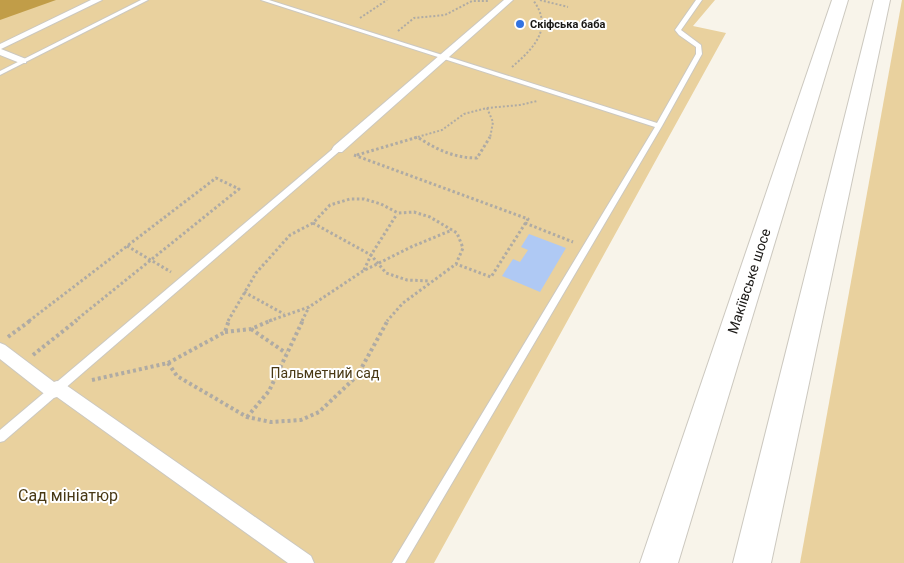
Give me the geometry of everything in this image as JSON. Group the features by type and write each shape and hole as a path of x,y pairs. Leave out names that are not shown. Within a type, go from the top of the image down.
{"main road":[{"name":"Макіївське шосе","path":"659,563 840,0"},
{"path":"752,563 882,0"}],"street":[{"path":"0,47 98,0"},
{"path":"338,149 507,2"},
{"path":"0,52 23,61"},
{"path":"0,350 304,563"}],"lane":[{"path":"0,73 145,0"},
{"path":"264,0 659,126"},
{"path":"398,563 659,126 699,54 699,46 678,30 699,0"},
{"path":"0,437 338,149"}],"path":[{"path":"347,27 387,0"},
{"path":"502,75 524,57 540,36 544,18 533,0"},
{"path":"540,0 568,7"},
{"path":"385,39 414,18 445,15 472,1 507,2"},
{"path":"356,155 442,130 464,114 487,108 520,105 558,93"},
{"path":"419,137 439,150 469,158 477,158 493,135 493,117 487,108"},
{"path":"338,149 528,219 491,278 456,264"},
{"path":"0,343 216,178 239,189 20,365"},
{"path":"168,363 177,376 247,417 271,422 301,420 319,412 357,376 386,322 403,302 456,264 463,248 457,233 430,217 414,212 398,213 381,204 364,199 330,205 313,223 290,235 256,272 224,332"},
{"path":"363,271 398,213"},
{"path":"313,223 371,255 386,273 407,280 430,282"},
{"path":"525,223 586,247"},
{"path":"55,390 168,363 224,332 251,329 285,314 309,307 363,271 452,230"},
{"path":"127,246 184,280"},
{"path":"244,292 285,314"},
{"path":"247,417 269,391 286,353 300,330 309,307"},
{"path":"251,329 286,353"}],"green space":[{"path":"0,0 715,0 693,26 726,33 434,563 0,563"},
{"path":"902,0 904,0 904,563 800,563"}],"shaded area":[{"path":"0,0 56,0 0,20"}],"building":[{"path":"529,234 566,248 540,292 502,276 513,259 520,262 528,250 521,247"}],"place":[{"name":"Скіфська баба","path":"520,24"}],"park label":[{"name":"Пальметний сад","path":"325,373"},
{"name":"Сад мініатюр","path":"68,495"}]}
